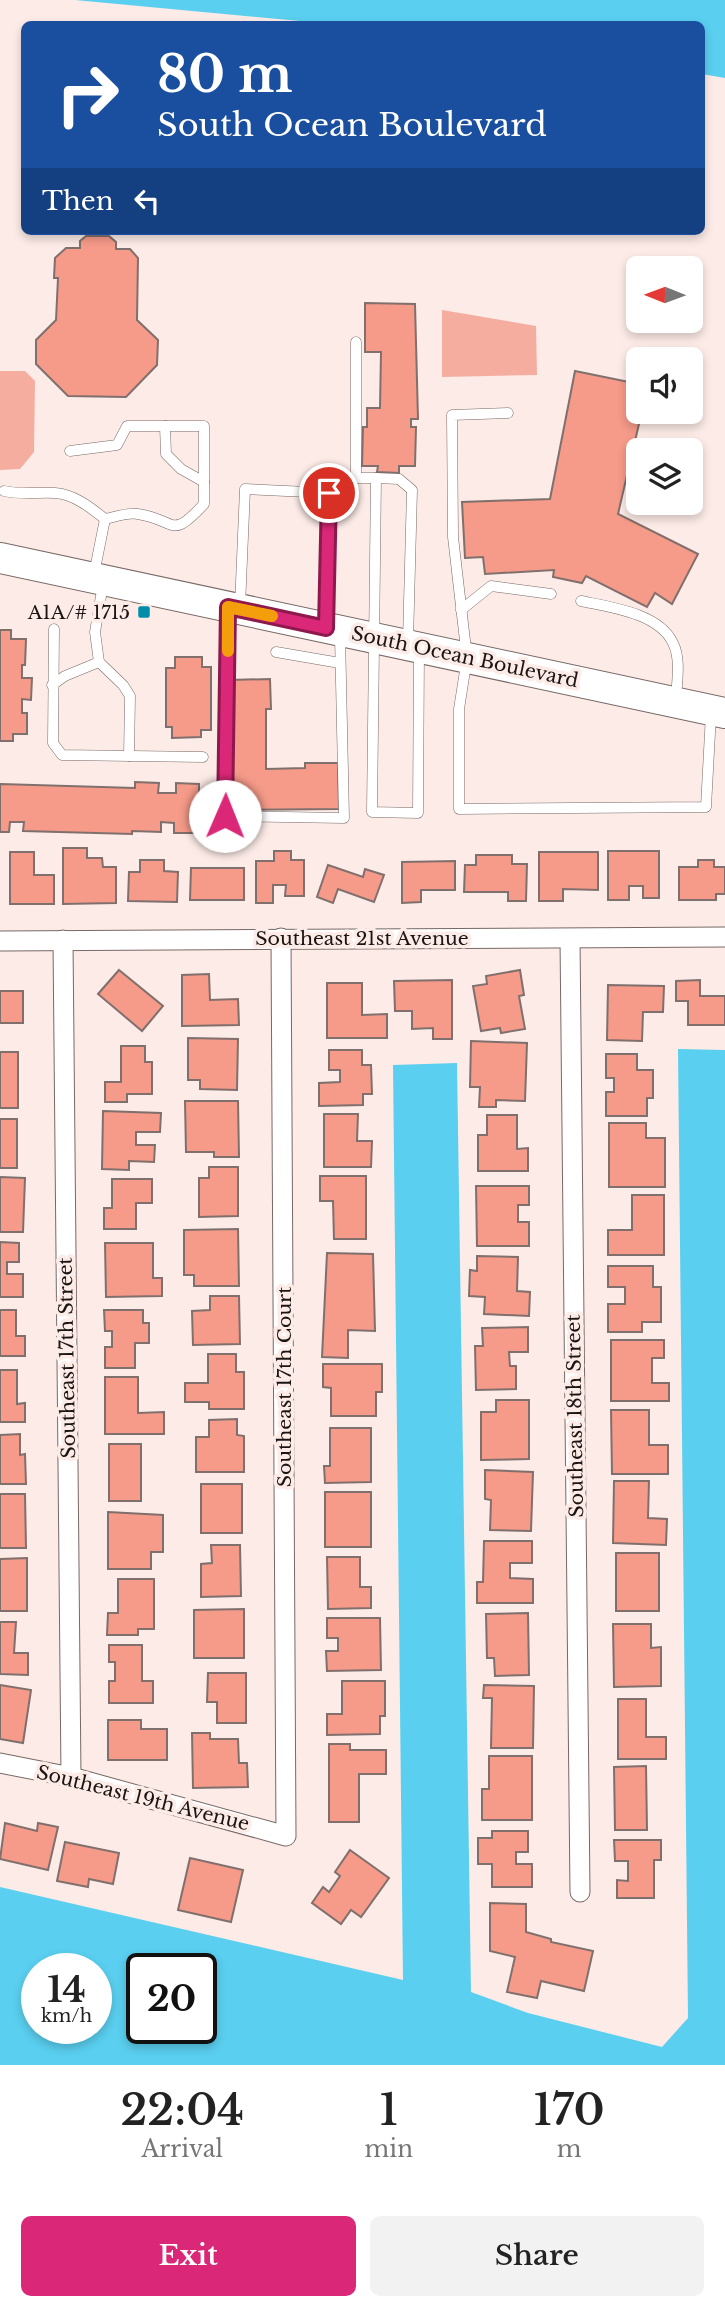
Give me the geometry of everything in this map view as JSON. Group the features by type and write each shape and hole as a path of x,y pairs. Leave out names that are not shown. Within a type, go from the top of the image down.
{"main road":[{"name":"South Ocean Boulevard","path":"0,558 718,711"}],"street":[{"name":"Southeast 21st Avenue","path":"0,941 725,937"},
{"name":"Southeast 17th Court","path":"281,938 286,1836"},
{"name":"Southeast 18th Street","path":"570,939 580,1892"},
{"name":"Southeast 17th Street","path":"63,940 71,1777"},
{"name":"Southeast 19th Avenue","path":"0,1763 71,1777 286,1836"}],"lane":[{"path":"356,342 356,478 376,478 399,479 412,490 418,813 372,812 376,478"},
{"path":"508,413 452,415 453,537 467,658 459,709 459,809 706,807 718,711"},
{"path":"4,491 18,495 58,493 78,501 105,519 136,513 173,526 185,524 204,504 204,426 127,426 117,445 70,451"},
{"path":"165,426 166,454 181,469 204,482"},
{"path":"245,489 329,493 332,629 340,663 344,818 225,816 234,608 245,489"},
{"path":"105,519 95,632 99,663 123,685 130,696 129,756"},
{"path":"461,610 491,586 551,594"},
{"path":"580,601 625,610 663,629 674,644 678,660 676,702"},
{"path":"54,629 52,685 53,743 56,750 62,755 203,757"},
{"path":"276,652 340,663"},
{"path":"52,685 65,676 99,663"}],"shaded area":[{"path":"442,310 536,326 537,375 442,377"},
{"path":"0,371 25,371 35,381 34,452 20,469 0,470"}],"water":[{"path":"75,0 725,0 725,78 705,75 705,21 300,21"},
{"path":"678,1049 725,1050 725,2065 0,2065 0,1887 403,1980 393,1065 457,1063 471,1992 528,2013 662,2047 688,2018"}],"building":[{"path":"86,236 109,236 116,242 116,249 130,249 138,258 137,320 158,340 157,365 126,397 68,396 36,364 36,340 56,320 58,278 54,278 55,258 66,248 80,248 80,241"},
{"path":"365,303 415,304 418,419 411,419 411,427 416,427 415,466 399,466 399,473 377,472 378,466 362,466 363,427 367,427 367,408 380,408 381,352 365,352"},
{"path":"575,371 626,381 626,424 639,424 636,438 626,438 626,480 618,514 698,554 672,604 655,593 647,607 586,576 582,583 553,577 554,570 485,574 483,557 465,558 462,502 550,499"},
{"path":"0,630 11,630 11,639 26,639 22,678 32,678 31,700 22,699 22,713 27,713 27,734 13,734 13,741 0,741"},
{"path":"175,657 202,657 202,667 211,667 211,730 201,730 201,737 172,738 172,727 166,727 166,668 175,668"},
{"path":"270,679 271,709 266,709 266,769 305,768 305,763 338,763 339,809 229,810 229,680"},
{"path":"135,782 159,783 158,793 176,793 176,783 199,784 199,795 210,795 209,824 201,823 200,833 174,833 174,823 161,822 161,832 132,831 132,834 23,831 24,822 10,822 9,832 0,832 0,784 135,788"},
{"path":"63,848 87,848 87,858 102,858 103,867 116,867 116,903 63,904"},
{"path":"274,851 291,851 291,860 304,860 304,896 285,896 286,885 273,885 273,903 256,903 256,861 274,861"},
{"path":"608,851 659,851 659,898 643,898 643,886 629,886 629,900 608,900"},
{"path":"10,852 34,852 34,875 54,875 54,904 10,904"},
{"path":"539,852 598,852 598,890 563,889 563,901 539,901"},
{"path":"476,855 512,855 512,864 527,864 526,901 508,901 508,892 464,892 465,865 476,865"},
{"path":"140,860 164,860 164,871 178,872 177,902 128,901 129,872 140,872"},
{"path":"698,860 714,860 714,867 725,867 725,894 716,894 716,900 679,900 679,867 698,867"},
{"path":"455,861 455,890 421,890 421,902 402,903 402,862"},
{"path":"328,865 363,877 365,869 384,875 374,902 338,889 333,903 317,897"},
{"path":"191,868 244,868 244,900 190,900"},
{"path":"119,970 163,1006 142,1031 98,994"},
{"path":"520,970 524,995 519,996 525,1029 501,1033 500,1028 481,1031 473,986 487,984 486,976"},
{"path":"209,974 210,1000 238,999 239,1025 182,1026 182,975"},
{"path":"452,980 452,1039 433,1039 433,1028 412,1029 412,1011 395,1011 394,981"},
{"path":"700,980 700,996 725,996 725,1025 688,1025 688,1001 676,1001 676,981"},
{"path":"327,983 362,983 362,1015 387,1014 387,1038 327,1038"},
{"path":"608,985 664,986 663,1012 643,1012 642,1041 607,1040"},
{"path":"0,991 23,991 23,1023 0,1023"},
{"path":"188,1038 238,1039 237,1090 200,1089 200,1080 188,1080"},
{"path":"471,1041 527,1043 525,1101 496,1100 496,1107 479,1107 480,1087 470,1087"},
{"path":"121,1046 145,1046 145,1062 152,1062 152,1094 127,1094 127,1102 105,1102 105,1082 121,1082"},
{"path":"329,1050 362,1050 362,1065 371,1065 372,1094 363,1094 363,1105 319,1106 319,1083 340,1082 340,1070 329,1070"},
{"path":"0,1052 18,1052 18,1108 0,1108"},
{"path":"606,1054 637,1054 637,1070 653,1070 653,1098 647,1098 647,1116 606,1116 606,1092 614,1092 614,1078 606,1078"},
{"path":"185,1101 238,1101 239,1157 214,1157 214,1152 186,1152"},
{"path":"103,1111 161,1113 160,1132 136,1132 136,1145 155,1145 154,1162 129,1161 129,1170 102,1169"},
{"path":"324,1114 358,1114 357,1141 372,1141 371,1167 324,1167"},
{"path":"487,1115 517,1115 517,1149 528,1148 528,1171 478,1171 478,1135 487,1135"},
{"path":"0,1119 17,1119 17,1168 0,1168"},
{"path":"609,1123 646,1123 646,1138 665,1138 665,1187 609,1187"},
{"path":"209,1167 238,1167 238,1216 199,1217 199,1178 209,1178"},
{"path":"320,1176 366,1176 366,1239 334,1239 333,1201 320,1201"},
{"path":"0,1177 25,1178 23,1232 0,1232"},
{"path":"112,1179 152,1179 152,1203 136,1203 136,1229 104,1229 104,1208 112,1208"},
{"path":"476,1186 529,1186 529,1205 518,1205 518,1222 529,1222 529,1246 477,1246"},
{"path":"632,1195 664,1195 664,1255 608,1255 608,1230 632,1230"},
{"path":"238,1229 239,1286 194,1286 194,1275 184,1275 184,1230"},
{"path":"0,1242 19,1243 19,1262 7,1262 7,1274 23,1274 23,1297 0,1297"},
{"path":"105,1243 153,1243 153,1278 162,1278 162,1296 106,1297"},
{"path":"327,1253 373,1254 375,1331 348,1330 348,1358 322,1357"},
{"path":"477,1256 518,1257 517,1291 530,1292 529,1316 484,1314 485,1297 469,1296 470,1270 477,1271"},
{"path":"608,1266 653,1266 653,1287 661,1287 661,1322 642,1322 642,1332 608,1332 608,1304 625,1304 625,1287 608,1287"},
{"path":"210,1296 239,1296 240,1344 193,1345 192,1311 210,1310"},
{"path":"0,1310 16,1310 16,1336 25,1336 25,1356 0,1356"},
{"path":"104,1310 143,1310 143,1323 149,1323 149,1343 135,1343 135,1368 105,1368 105,1347 112,1347 112,1331 105,1331"},
{"path":"528,1327 528,1352 509,1352 510,1366 516,1366 516,1389 476,1390 475,1346 483,1346 482,1328"},
{"path":"611,1340 664,1340 664,1358 652,1358 652,1383 669,1383 669,1401 611,1401"},
{"path":"208,1354 236,1354 236,1372 244,1372 244,1409 209,1409 209,1402 185,1402 185,1383 208,1383"},
{"path":"323,1364 382,1364 382,1392 376,1392 376,1416 331,1416 331,1388 323,1387"},
{"path":"0,1370 17,1370 17,1404 25,1403 25,1422 0,1422"},
{"path":"105,1377 138,1377 138,1413 164,1412 164,1434 105,1434"},
{"path":"496,1400 529,1400 529,1459 481,1460 481,1412 496,1412"},
{"path":"611,1410 649,1410 649,1445 668,1445 668,1474 612,1474"},
{"path":"237,1419 237,1435 244,1436 244,1472 196,1472 196,1437 209,1437 209,1420"},
{"path":"330,1428 371,1428 371,1482 325,1483 324,1466 330,1466"},
{"path":"20,1434 20,1455 25,1454 26,1484 0,1484 0,1435"},
{"path":"109,1444 141,1444 141,1501 109,1501"},
{"path":"485,1470 533,1472 531,1531 490,1530 491,1500 485,1499"},
{"path":"614,1481 649,1481 648,1518 667,1519 666,1545 613,1543"},
{"path":"201,1484 242,1484 242,1533 201,1533"},
{"path":"325,1492 371,1492 371,1547 325,1547"},
{"path":"0,1494 25,1494 26,1548 0,1548"},
{"path":"108,1512 163,1515 163,1552 151,1552 151,1569 108,1569"},
{"path":"484,1541 532,1541 532,1563 510,1563 510,1578 533,1579 533,1603 477,1603 477,1582 483,1582"},
{"path":"211,1545 240,1545 241,1596 201,1597 201,1564 212,1563"},
{"path":"616,1553 659,1553 659,1611 616,1611"},
{"path":"327,1557 360,1557 360,1587 371,1587 371,1608 328,1609"},
{"path":"27,1558 27,1611 0,1611 0,1559"},
{"path":"118,1579 154,1579 154,1629 138,1629 138,1635 107,1635 108,1613 118,1613"},
{"path":"244,1609 244,1658 194,1658 194,1610"},
{"path":"528,1613 529,1675 495,1676 494,1658 487,1658 486,1614"},
{"path":"327,1618 380,1618 381,1670 327,1671 326,1651 338,1651 338,1638 327,1638"},
{"path":"0,1622 16,1622 14,1653 28,1653 28,1675 0,1674"},
{"path":"613,1624 651,1624 651,1648 661,1647 661,1686 614,1687"},
{"path":"109,1645 142,1645 142,1681 153,1681 153,1703 109,1703 109,1681 115,1681 115,1662 109,1662"},
{"path":"208,1673 246,1673 246,1723 217,1723 217,1702 207,1702"},
{"path":"342,1681 385,1681 385,1716 380,1716 380,1734 327,1735 327,1714 342,1714"},
{"path":"0,1685 31,1690 23,1743 0,1739"},
{"path":"484,1685 534,1686 533,1748 491,1748 492,1698 483,1698"},
{"path":"618,1699 646,1699 646,1737 666,1737 666,1759 618,1759"},
{"path":"108,1720 141,1720 141,1729 167,1729 167,1760 108,1760"},
{"path":"192,1733 210,1733 210,1739 238,1739 239,1763 247,1763 248,1787 193,1788"},
{"path":"329,1744 350,1744 350,1750 386,1750 386,1774 359,1774 359,1822 329,1822"},
{"path":"489,1756 532,1756 532,1820 482,1820 482,1789 489,1789"},
{"path":"646,1766 647,1830 615,1830 614,1767"},
{"path":"5,1823 37,1831 38,1823 58,1827 48,1870 0,1859"},
{"path":"492,1831 528,1831 528,1852 516,1852 516,1864 532,1864 532,1887 492,1887 492,1864 478,1864 478,1838 492,1838"},
{"path":"614,1840 661,1840 661,1860 654,1860 654,1898 617,1898 617,1880 628,1881 628,1861 615,1861"},
{"path":"65,1842 119,1853 113,1884 89,1879 88,1887 57,1881"},
{"path":"350,1850 389,1878 361,1917 351,1910 341,1924 312,1903 323,1887 329,1892 340,1876 335,1872"},
{"path":"190,1858 243,1870 231,1922 178,1910"},
{"path":"490,1903 526,1904 526,1932 551,1939 551,1942 593,1951 584,1991 541,1981 537,1998 507,1992 515,1957 490,1951"}],"slow traffic":[{"path":"228,651 228,607 272,616"}],"place":[{"name":"A1A/# 1715","path":"144,612"}],"route":[{"path":"225,816 228,607 326,628 329,493"}]}
